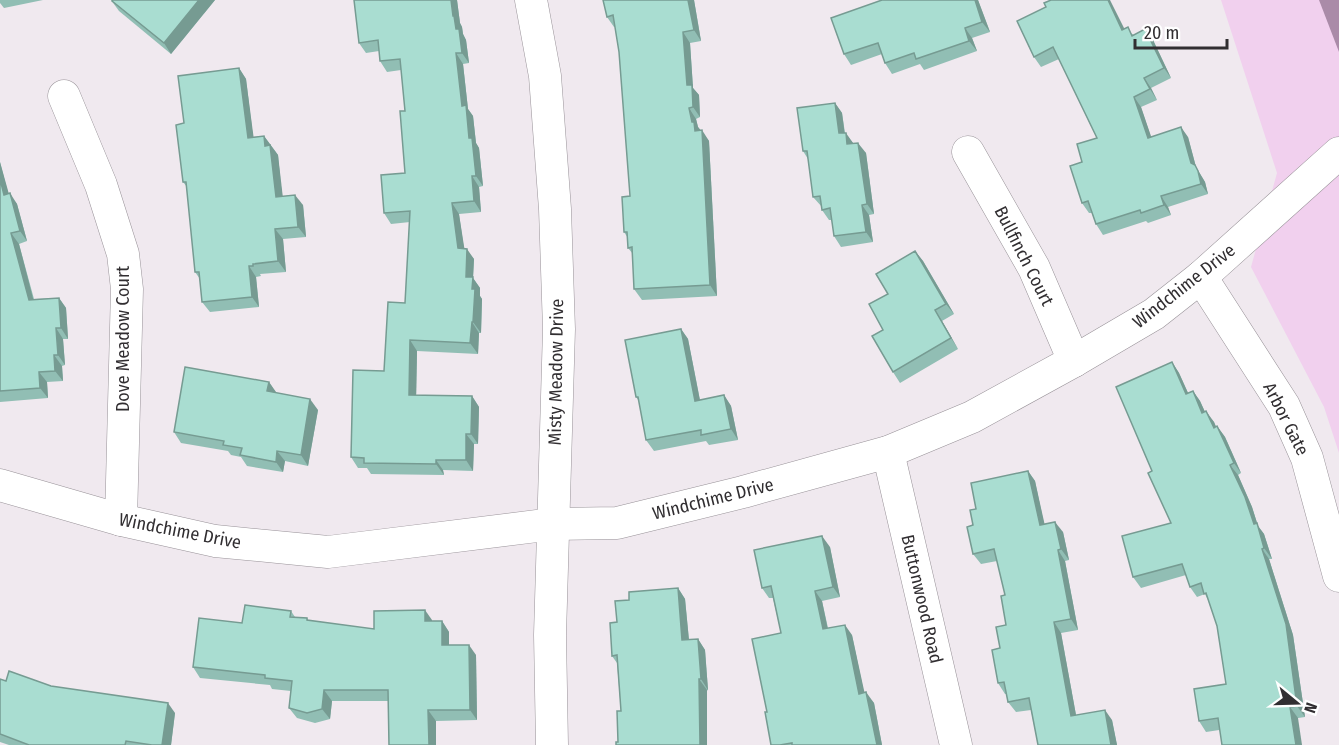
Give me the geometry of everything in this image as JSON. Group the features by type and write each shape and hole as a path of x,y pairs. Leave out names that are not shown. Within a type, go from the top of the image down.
{"street":[{"name":"Misty Meadow Drive","path":"531,0 544,76 555,208 559,328 550,635 552,745"},
{"name":"Dove Meadow Court","path":"64,96 100,185 123,254 127,289 121,520"},
{"name":"Bullfinch Court","path":"968,152 1034,268 1074,361"},
{"name":"Windchime Drive","path":"0,485 121,520 214,541 328,552 553,524 617,523 743,492 888,452 972,417 1074,361 1154,314 1201,277 1339,153"},
{"name":"Arbor Gate","path":"1201,277 1284,406 1307,458 1339,576"},
{"name":"Buttonwood Road","path":"888,452 956,745"}],"shaded area":[{"path":"1221,0 1339,0 1339,453 1324,407 1251,267 1277,173"},
{"path":"1319,0 1339,0 1339,52"}],"building":[{"path":"113,0 199,0 164,43"},
{"path":"354,0 451,0 456,29 459,29 462,53 456,53 462,106 466,105 476,176 472,176 474,201 452,203 458,248 467,249 466,277 473,277 472,289 475,289 473,322 470,343 410,340 409,395 472,396 471,434 466,434 466,460 436,460 436,464 364,463 364,458 351,457 353,370 384,371 388,302 405,303 410,211 384,213 381,175 405,173 400,111 405,111 400,59 380,61 378,40 359,43"},
{"path":"603,0 688,0 694,30 683,32 687,85 692,85 693,107 689,108 695,131 702,130 710,285 634,289 632,247 628,248 627,232 624,232 622,197 630,196 619,52 613,15 607,17"},
{"path":"882,0 975,0 982,22 965,28 969,41 916,59 914,53 885,63 878,43 844,54 831,18"},
{"path":"1051,0 1108,0 1122,30 1128,27 1132,36 1145,29 1164,68 1144,78 1150,89 1134,97 1148,138 1181,127 1191,163 1198,171 1201,184 1161,196 1164,205 1096,224 1088,201 1082,203 1070,166 1082,162 1077,144 1097,138 1053,47 1034,57 1017,21 1046,7 1044,3"},
{"path":"239,68 248,138 264,136 265,146 270,145 276,197 295,195 298,227 275,229 278,261 249,266 252,297 202,302 199,272 195,272 186,182 183,182 176,125 184,123 178,76"},
{"path":"835,103 839,133 846,133 847,144 858,143 867,204 862,205 866,232 834,236 830,208 822,210 820,196 813,197 807,151 803,151 797,108"},
{"path":"0,179 4,195 10,193 20,231 11,233 29,300 59,298 61,328 56,328 58,355 54,355 55,371 39,372 40,388 0,391"},
{"path":"915,251 946,304 935,310 951,338 893,372 872,336 883,330 869,304 888,294 876,274"},
{"path":"681,329 695,401 724,395 731,429 701,435 701,430 646,440 625,340"},
{"path":"1172,362 1186,394 1193,391 1202,413 1206,411 1214,428 1217,426 1234,463 1230,465 1245,497 1254,524 1257,523 1264,548 1262,549 1286,624 1297,706 1290,707 1296,745 1222,745 1218,718 1199,721 1194,689 1226,684 1217,626 1201,583 1190,587 1182,564 1133,577 1122,536 1171,523 1148,473 1152,471 1116,387"},
{"path":"185,367 269,382 267,391 310,399 301,455 277,451 276,462 240,455 242,448 223,445 224,441 174,432"},
{"path":"1028,471 1040,525 1055,522 1061,549 1058,550 1071,619 1054,622 1071,716 1105,710 1111,745 1038,745 1029,698 1008,702 1004,682 998,683 992,650 1000,648 996,627 1006,625 1001,596 1005,595 994,549 973,554 967,527 973,525 970,510 976,509 971,483"},
{"path":"822,536 833,587 815,591 823,629 845,625 859,694 866,692 877,745 792,745 792,743 771,745 765,712 767,712 752,639 781,633 771,586 762,588 754,550"},
{"path":"678,588 682,640 698,639 701,679 699,679 700,745 616,745 618,742 617,711 621,711 617,655 612,656 610,623 617,622 615,601 629,600 629,592"},
{"path":"245,605 291,611 290,617 374,629 374,611 425,610 425,621 442,621 442,645 469,645 470,710 428,710 429,745 389,745 388,690 324,690 322,709 307,713 289,708 292,681 265,678 265,675 193,667 199,618 242,623"},
{"path":"9,671 51,686 168,703 162,745 126,741 125,745 29,745 0,734 0,679 6,681"}]}
